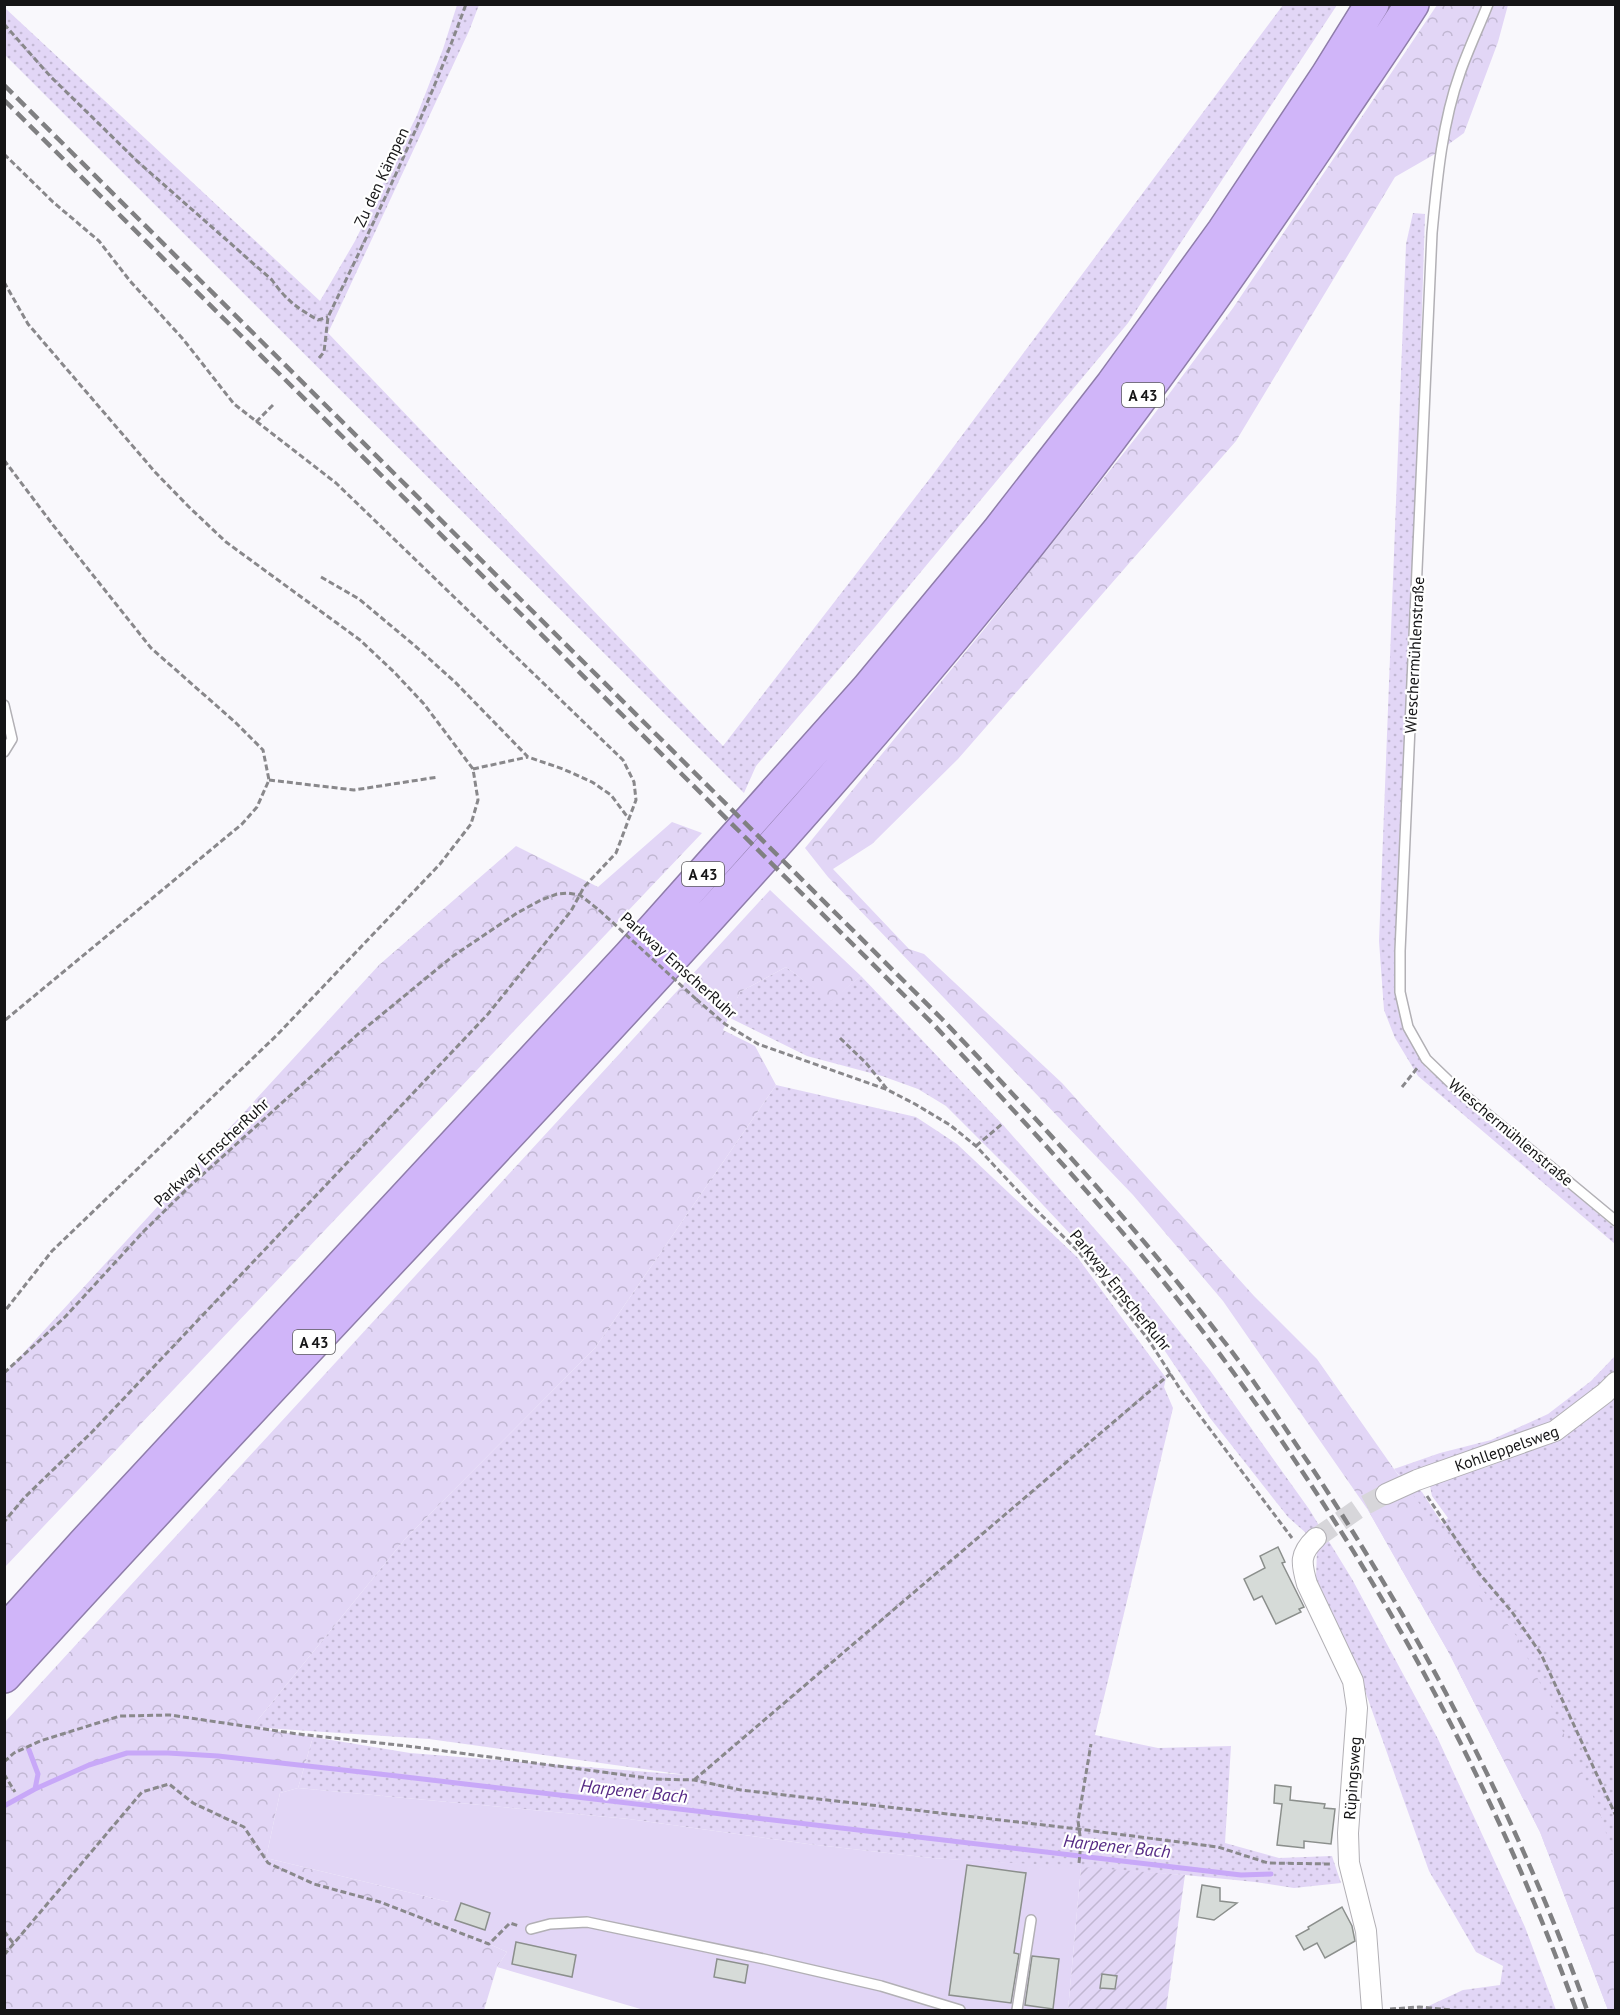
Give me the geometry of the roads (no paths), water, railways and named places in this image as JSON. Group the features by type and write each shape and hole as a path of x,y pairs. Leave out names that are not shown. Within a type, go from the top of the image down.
{"highway":[{"name":"A 43","path":"4,1633 630,956 868,689 998,532 1113,384 1224,231 1328,75 1372,4"},
{"name":"A 43","path":"4,1676 651,982 892,709 1022,553 1136,406 1248,248 1412,4"}],"street":[{"name":"Kohlleppelsweg","path":"1386,1494 1417,1480 1554,1431 1605,1393 1616,1382"},
{"name":"Rüpingsweg","path":"1316,1538 1303,1554 1302,1567 1307,1584 1353,1681 1357,1708 1348,1833 1349,1863 1366,1931 1372,2010"}],"lane":[{"name":"Wieschermühlenstraße","path":"1488,4 1459,74 1446,127 1432,233 1400,992 1408,1027 1426,1059 1456,1088 1616,1221"},
{"path":"4,705 12,739 4,752"},
{"path":"1017,2010 1031,1920"},
{"path":"531,1929 550,1924 587,1922 753,1956 881,1986 960,2010"}],"waterway":[{"path":"29,1750 38,1774 35,1789"},
{"name":"Harpener Bach","path":"4,1806 35,1789 89,1765 127,1753 168,1753 218,1756 397,1776 1241,1875 1271,1874"}],"tunnel":[{"path":"1316,1538 1358,1509 1386,1494"}],"railway":[{"path":"4,85 942,1019 1051,1136 1156,1256 1255,1384 1350,1527 1390,1593 1428,1660 1498,1797 1560,1938 1587,2010"},
{"path":"4,100 935,1026 1044,1144 1150,1265 1216,1349 1271,1425 1324,1504 1420,1667 1505,1836 1576,2010"}]}
